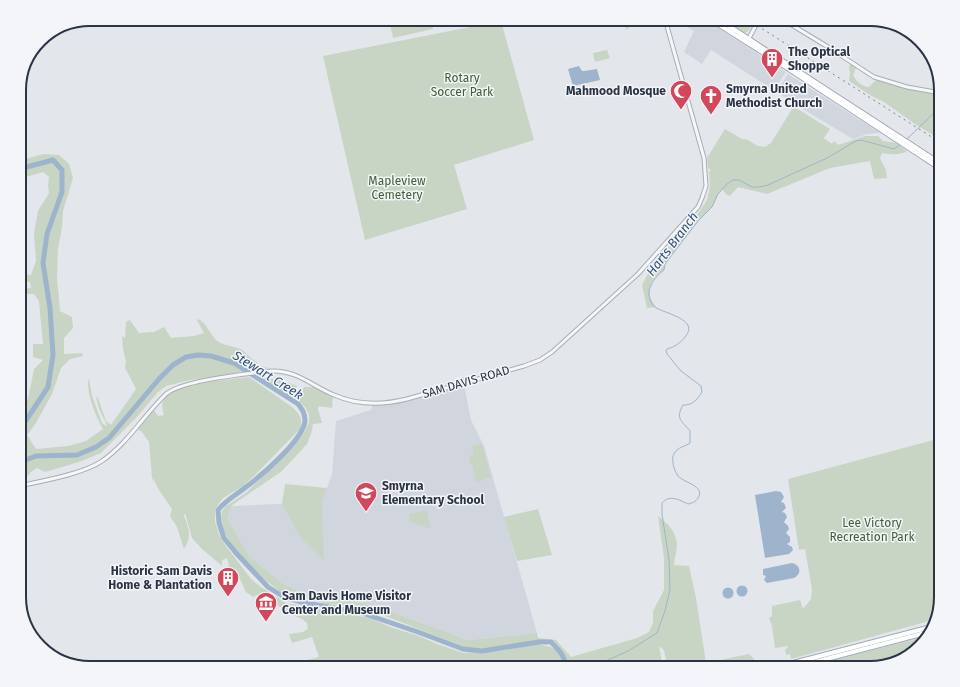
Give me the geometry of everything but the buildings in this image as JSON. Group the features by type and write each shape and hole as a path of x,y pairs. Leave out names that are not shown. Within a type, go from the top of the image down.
{"main road":[{"path":"723,26 748,40"},
{"path":"728,26 934,160"},
{"path":"909,145 934,164"},
{"path":"801,661 926,628"},
{"path":"819,661 922,634"}],"street":[{"name":"SAM DAVIS ROAD","path":"26,484 84,470 101,462 115,451 156,403 170,390 184,384 268,371 282,371 304,378 334,396 351,401 373,403 390,402 407,399 524,366 544,358 558,348 642,270 698,207 705,192 706,179 704,158 667,26"},
{"path":"748,40 756,26"},
{"path":"793,26 879,80 934,92"}],"shaded area":[{"path":"686,26 715,26 786,72 774,90 711,50 702,64 684,52 694,31"},
{"path":"788,74 880,133 867,134 853,139 777,92"},
{"name":"Smyrna Elementary School","path":"464,385 471,420 484,446 537,633 468,640 378,607 302,593 282,583 249,556 226,519 231,506 322,502 332,474 336,421 371,410 373,405 404,402"}],"green space":[{"path":"390,26 432,26 433,29 393,38"},
{"name":"Rotary Soccer Park","path":"476,26 502,26 534,140 454,165 467,209 365,240 323,56"},
{"path":"625,26 631,26 626,30"},
{"path":"732,26 752,26 747,32 744,33"},
{"path":"607,50 610,58 595,62 593,53"},
{"path":"849,62 856,68 853,75 854,77 864,86 869,87 876,80 934,93 934,136 884,102 870,95 849,81"},
{"path":"796,108 830,129 824,138 832,144 834,141 838,145 865,136 878,136 883,141 896,143 907,151 898,154 882,153 880,158 886,170 887,178 874,179 870,161 830,168 767,194 738,187 730,196 727,195 722,189 712,207 698,221 665,264 664,270 655,278 649,292 652,302 656,307 647,308 642,285 652,266 699,212 707,200 710,186 709,172 711,170 708,168 707,158 725,129 742,139 746,139 758,146 765,147 771,143 792,109"},
{"path":"43,154 59,155 69,164 73,178 63,211 58,249 57,277 60,311 72,317 73,328 64,338 64,354 82,353 83,356 70,359 61,368 52,394 36,423 27,435 36,449 68,446 86,441 103,429 94,411 88,383 89,378 92,396 102,423 106,426 107,425 99,409 96,397 98,398 106,421 111,425 136,389 125,368 126,361 123,349 122,336 125,338 126,322 130,320 139,333 154,332 164,327 171,338 194,336 204,333 197,320 198,319 204,323 216,340 223,344 242,350 257,362 259,366 268,368 245,373 190,380 166,386 157,393 136,418 101,453 79,462 45,472 37,468 26,478 26,401 28,399 34,369 43,360 33,357 33,344 43,344 39,301 34,294 26,294 26,288 31,288 30,282 26,282 26,275 31,275 36,261 34,233 38,211 49,193 49,177 43,172 26,177 26,159"},
{"path":"249,377 292,407 299,414 301,419 300,429 253,477 243,486 223,498 215,509 215,522 220,536 251,579 286,603 370,618 390,627 464,653 505,650 537,644 551,647 556,650 562,661 303,661 319,657 312,637 292,643 289,634 303,632 308,629 307,623 274,602 269,603 264,597 257,595 253,597 246,592 240,579 231,573 227,558 222,560 222,566 202,549 192,538 185,513 184,516 189,536 184,549 177,527 170,516 172,509 152,478 149,442 142,432 137,429 154,410 158,416 164,415 162,403 165,397 171,392 192,385"},
{"path":"262,378 281,380 297,386 290,396"},
{"path":"304,387 313,387 333,397 332,408 319,406 318,409 322,423 313,424 307,444 282,471 231,506 227,519 249,556 282,583 302,593 378,607 468,640 537,633 538,638 556,640 571,657 637,638 649,632 653,623 653,611 664,590 664,558 658,516 668,525 675,536 677,545 674,565 689,566 696,598 706,661 666,661 664,650 659,646 662,661 566,661 563,653 554,641 538,640 480,649 465,647 380,614 342,605 327,604 306,598 301,600 286,596 265,580 239,554 223,530 221,519 222,511 225,507 247,492 290,449 305,431 309,422 309,414 305,407 297,400"},
{"name":"Lee Victory Recreation Park","path":"934,440 934,598 930,621 791,659 790,654 786,655 785,650 788,646 775,648 772,626 769,618 772,616 772,606 800,600 803,609 811,599 812,589 805,549 799,550 788,479"},
{"path":"482,444 491,477 476,482 469,456 474,455 472,446"},
{"path":"285,484 327,488 322,502 324,561 300,537 282,503"},
{"path":"538,509 552,555 517,561 504,517"},
{"path":"427,510 430,528 409,522 409,514"},
{"path":"919,638 909,648 887,659 870,661 830,661"},
{"path":"749,654 756,661 716,661"}],"water":[{"path":"579,66 582,71 597,69 600,80 573,86 568,69"},
{"path":"776,491 781,492 784,497 781,502 784,503 786,508 782,512 785,513 787,517 784,522 789,529 786,533 790,537 790,542 787,544 792,547 793,550 789,554 765,558 755,495"},
{"path":"792,563 799,568 797,576 794,578 767,583 764,580 766,576 763,575 763,569"},
{"path":"740,586 744,586 746,587 746,595 740,596 737,593 737,589"},
{"path":"726,588 730,588 732,589 732,597 726,598 723,595 723,591"}],"waterway":[{"name":"Harts Branch","path":"907,139 934,113"},
{"name":"Harts Branch","path":"606,661 628,651 657,633 665,611 670,589 669,560 662,514 662,503 671,498 688,504 696,500 700,494 697,488 678,476 673,465 673,456 677,450 690,443 690,431 680,420 681,410 683,405 694,402 702,392 701,386 681,371 666,351 685,337 689,331 688,326 679,318 655,307 649,297 652,282 664,270 665,264 698,221 712,207 718,194 733,180 739,180 752,187 768,185 827,158 856,141 861,140 894,149 900,145"},
{"name":"Stewart Creek","path":"26,167 53,160 62,170 62,192 47,234 43,263 50,308 53,355 48,387 26,420"},
{"name":"Stewart Creek","path":"26,460 36,456 77,455 96,447 109,438 159,379 173,365 186,357 198,355 211,356 234,363 298,404 303,411 305,418 303,429 281,457 246,487 228,500 218,510 219,523 224,538 268,587 284,597 301,602 362,613 463,649 482,651 539,642 551,642 559,651 564,661"}],"railway":[{"path":"758,26 934,139"}],"place":[{"name":"The Optical Shoppe","path":"772,78"},
{"name":"Mahmood Mosque","path":"681,110"},
{"name":"Smyrna United Methodist Church","path":"711,116"},
{"name":"Smyrna Elementary School","path":"366,512"},
{"name":"Historic Sam Davis Home & Plantation","path":"228,598"},
{"name":"Sam Davis Home Visitor Center and Museum","path":"266,622"}],"park label":[{"name":"Mapleview Cemetery","path":"397,188"}]}
